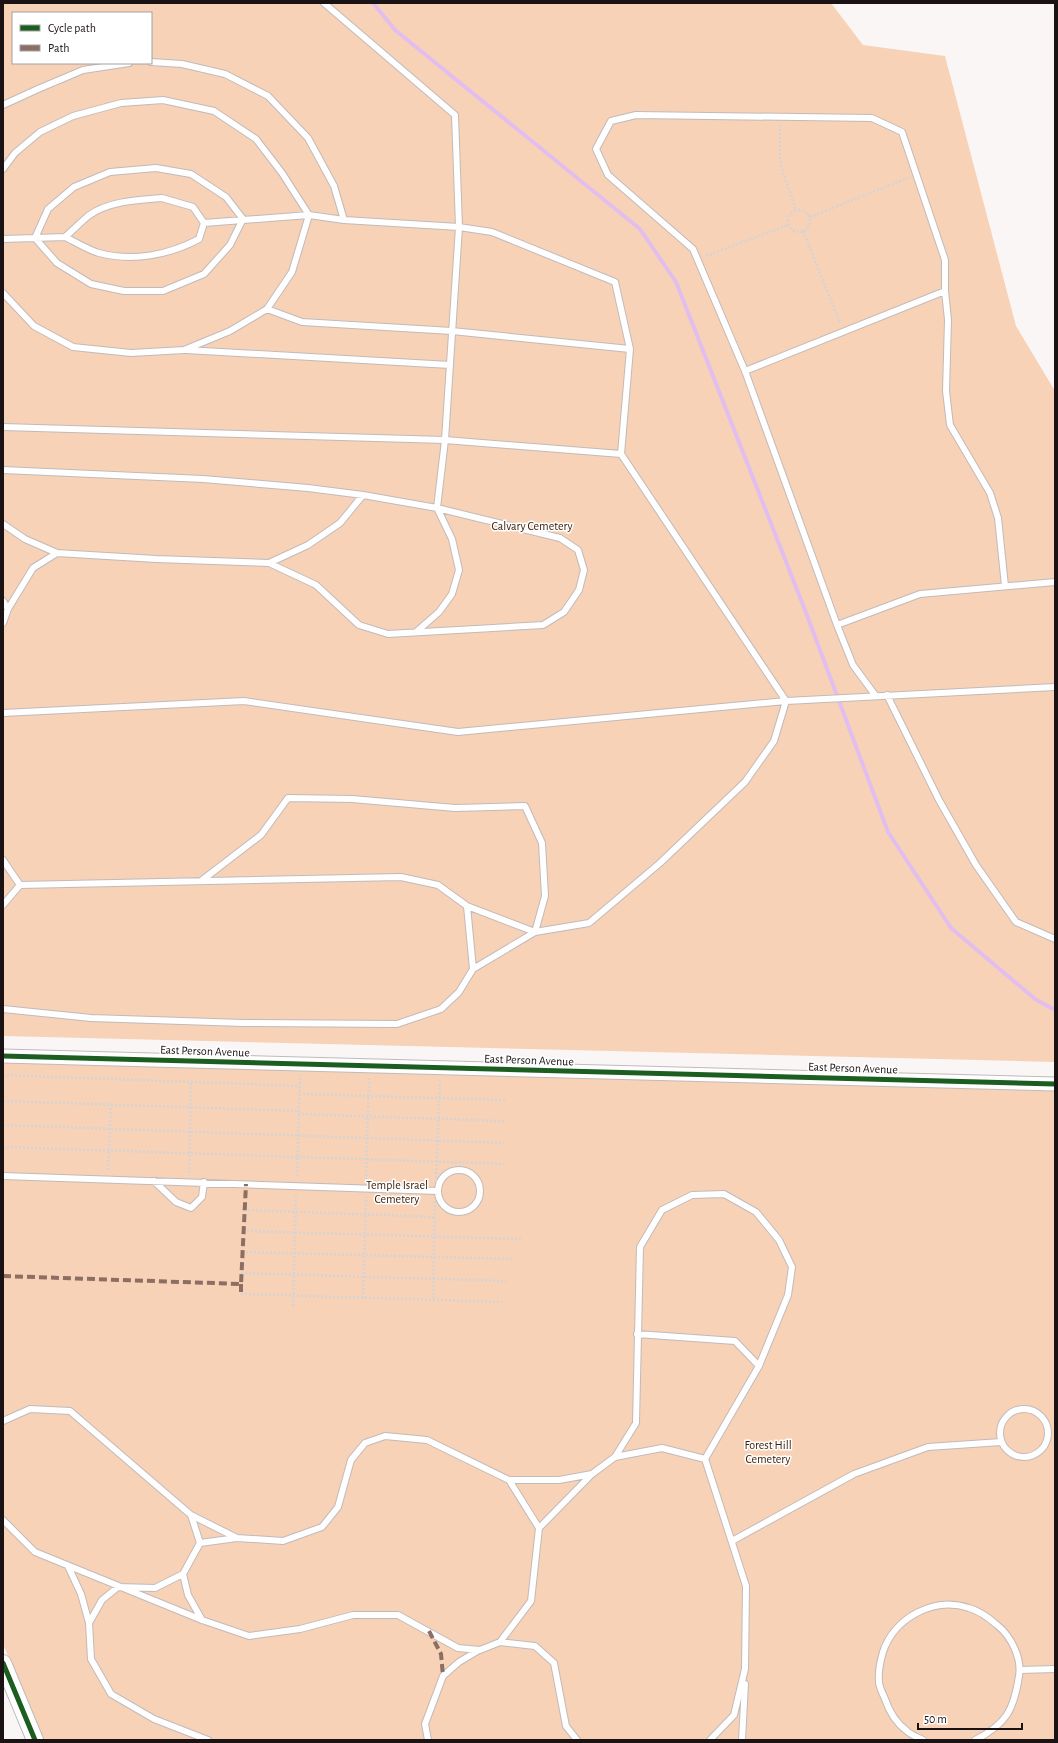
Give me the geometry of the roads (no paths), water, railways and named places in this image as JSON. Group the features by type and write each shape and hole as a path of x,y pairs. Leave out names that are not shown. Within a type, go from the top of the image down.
{"street":[{"name":"East Person Avenue","path":"3,1056 1055,1084"},
{"path":"3,1663 35,1740"}],"lane":[{"path":"324,3 455,115 459,227 445,440 437,508 452,539 459,570 452,594 439,612 416,632"},
{"path":"152,62 182,64 225,74 268,96 308,138 334,186 344,220"},
{"path":"3,106 83,70 122,64"},
{"path":"3,169 16,152 40,132 73,116 121,103 163,100 214,111 256,139 282,173 308,215 292,272 267,309 230,331 184,350"},
{"path":"875,695 853,665 837,625 745,371 693,249 608,175 596,149 611,121 636,115 872,118 902,132 945,260 945,291 948,320 946,391 950,425 990,493 998,518 1005,586"},
{"path":"35,238 48,209 74,187 110,172 156,168 191,174 226,197 242,219"},
{"path":"65,238 89,215 108,206 139,200 162,198 193,207 204,223"},
{"path":"204,223 308,215 344,220 459,227 492,232 615,282 630,349 621,454 786,701"},
{"path":"35,238 57,263 91,284 124,291 163,291 204,274 230,245 242,219"},
{"path":"3,240 65,238 99,253 126,257 153,256 182,248 199,239 204,223"},
{"path":"745,371 945,291"},
{"path":"3,293 34,326 73,347 131,353 184,350 450,365"},
{"path":"267,309 302,322 452,331 630,349"},
{"path":"3,427 445,440 621,454"},
{"path":"3,470 203,479 308,488 363,495 437,508 560,538 578,550 584,570 579,590 564,612 543,625 388,634 359,625 316,585 269,563 156,559 57,552 25,539 3,524"},
{"path":"269,563 308,545 340,523 363,495"},
{"path":"3,623 8,609 33,568 57,552"},
{"path":"837,625 920,594 1055,582"},
{"path":"3,601 8,609"},
{"path":"3,713 244,701 458,732 819,698 1055,687"},
{"path":"887,695 938,800 976,865 1016,922 1055,939"},
{"path":"3,1009 106,1018 244,1023 397,1024 441,1009 459,992 473,969 535,932 590,924 660,864 745,782 774,741 786,701"},
{"path":"201,881 261,835 288,798 352,799 455,808 525,806 542,843 545,896 535,932"},
{"path":"3,860 20,885"},
{"path":"3,905 20,885 401,877 438,885 467,906 535,932"},
{"path":"467,906 473,969"},
{"path":"456,1170 470,1172 476,1177 480,1184 481,1192 478,1202 473,1208 460,1213 447,1209 442,1204 436,1190 443,1177 449,1172 456,1170"},
{"path":"3,1176 436,1190"},
{"path":"154,1181 176,1202 191,1208 202,1197 204,1182"},
{"path":"500,1642 531,1601 539,1528 592,1474 615,1457 636,1423 640,1247 662,1210 692,1195 724,1194 756,1212 779,1240 792,1267 788,1295 759,1366 705,1459 746,1586 742,1740"},
{"path":"637,1334 735,1341 759,1366"},
{"path":"3,1421 30,1409 70,1410 191,1515 237,1538"},
{"path":"1026,1409 1034,1411 1043,1418 1047,1426 1047,1438 1044,1446 1038,1452 1030,1456 1019,1457 1011,1454 1001,1442 1000,1434 1002,1423 1007,1416 1018,1410 1026,1409"},
{"path":"200,1544 237,1538 283,1541 322,1527 338,1507 351,1460 364,1443 385,1436 426,1440 509,1480 559,1480 592,1474"},
{"path":"732,1541 854,1474 928,1446 1001,1442"},
{"path":"615,1457 662,1448 705,1459"},
{"path":"509,1480 539,1528"},
{"path":"89,1623 102,1600 118,1587 155,1588 183,1574 200,1544 191,1515"},
{"path":"3,1520 35,1552 202,1620 249,1636 300,1629 353,1615 398,1615 458,1648 480,1650"},
{"path":"68,1566 81,1594 89,1623 91,1659 111,1694 154,1719 208,1740"},
{"path":"183,1574 188,1595 202,1620"},
{"path":"922,1740 906,1731 890,1713 879,1682 879,1665 887,1642 902,1622 924,1609 943,1605 967,1607 985,1614 1004,1630 1014,1647 1020,1670 1015,1701 1005,1718 987,1734 976,1740"},
{"path":"428,1740 425,1724 443,1676 459,1662 480,1650 500,1642 535,1646 554,1663 566,1726 577,1740"},
{"path":"710,1740 734,1714 745,1669"},
{"path":"1020,1670 1055,1669"}],"waterway":[{"path":"373,3 395,30 640,229 676,282 805,610 888,832 951,928 1035,999 1055,1010"}],"park label":[{"name":"Calvary Cemetery","path":"532,526"},
{"name":"Temple Israel Cemetery","path":"397,1192"},
{"name":"Forest Hill Cemetery","path":"768,1452"}]}
